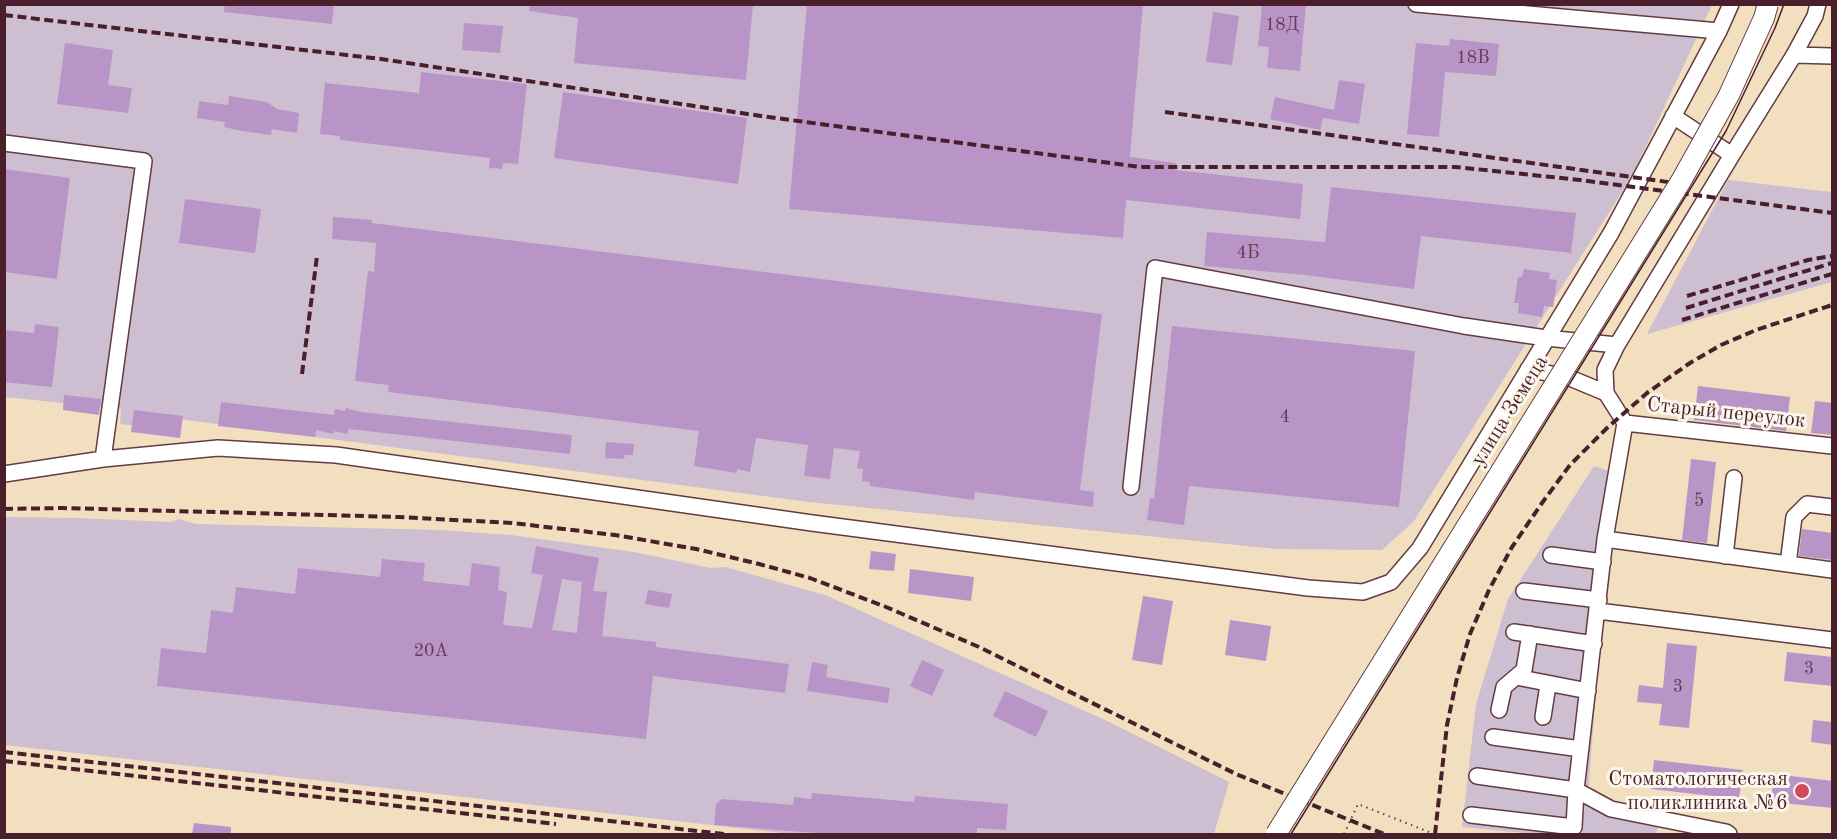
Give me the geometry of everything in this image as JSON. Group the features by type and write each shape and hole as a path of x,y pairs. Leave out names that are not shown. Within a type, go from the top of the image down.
{"main road":[{"name":"улица Земеца","path":"1276,834 1680,181 1729,95 1764,18 1768,4"}],"street":[{"path":"1416,4 1719,31"},
{"path":"4,474 103,459 218,448 336,455 812,523 1308,588 1363,592 1391,582 1420,548 1611,233 1719,31 1731,4"},
{"path":"1528,369 1570,378 1606,393 1605,370 1617,345 1794,55 1815,16 1818,4"},
{"path":"1794,55 1833,56"},
{"path":"1674,116 1732,155"},
{"path":"4,143 144,161 103,459"},
{"path":"1131,487 1155,268 1464,326 1546,338 1617,345"},
{"name":"Старый переулок","path":"1606,393 1625,423 1833,446"},
{"path":"1471,815 1574,827 1576,790 1605,539 1625,423"},
{"path":"1725,556 1734,478"},
{"path":"1788,564 1794,517 1807,504 1833,507"},
{"path":"1605,539 1833,570"},
{"path":"1551,555 1603,562"},
{"path":"1524,591 1598,606 1833,640"},
{"path":"1514,632 1594,644"},
{"path":"1499,710 1504,687 1524,670 1530,634"},
{"path":"1516,677 1588,691"},
{"path":"1543,717 1548,685"},
{"path":"1493,737 1581,749"},
{"path":"1477,776 1576,790 1611,809 1729,834"}],"path":[{"path":"1344,834 1358,804 1434,834"}],"shaded area":[{"path":"5,5 1712,5 1632,176 1414,521 1382,550 1277,549 809,502 171,418 169,429 120,424 121,409 5,397"},
{"path":"1728,180 1832,192 1832,282 1647,334"},
{"path":"1594,466 1609,471 1611,498 1588,794 1661,814 1656,834 1534,834 1462,827 1476,704 1508,599"},
{"path":"4,517 171,522 179,519 196,524 439,530 511,535 634,552 711,568 725,567 825,595 1103,719 1229,782 1214,834 791,834 5,745"}],"building":[{"path":"225,4 334,4 332,24 224,12"},
{"path":"530,4 753,4 746,80 574,63 578,18 529,11"},
{"path":"807,4 1143,4 1130,157 1176,163 1175,170 1303,184 1300,219 1126,200 1123,238 789,209"},
{"path":"1262,4 1306,4 1300,71 1267,68 1269,47 1258,46"},
{"path":"1213,12 1239,16 1232,65 1206,62"},
{"path":"464,23 503,26 500,53 462,50"},
{"path":"1450,39 1499,44 1496,76 1445,72 1439,137 1407,134 1416,43 1449,46"},
{"path":"65,43 113,50 108,85 132,88 128,113 57,104"},
{"path":"421,72 527,84 518,164 503,163 502,169 489,168 490,158 340,140 340,136 320,134 325,83 419,93"},
{"path":"1339,80 1365,84 1359,124 1323,118 1320,130 1270,119 1275,97 1334,110"},
{"path":"563,92 747,118 738,184 554,158"},
{"path":"229,96 267,102 277,109 299,113 297,133 272,129 271,135 242,131 224,127 225,122 197,118 199,101 228,105"},
{"path":"4,169 70,178 57,279 4,272"},
{"path":"1331,187 1576,213 1571,253 1421,236 1414,289 1305,275 1204,266 1207,232 1325,242"},
{"path":"185,199 261,209 255,253 179,243"},
{"path":"333,217 372,220 372,223 1102,314 1080,490 1094,492 1093,507 975,492 974,500 870,486 870,482 862,481 863,469 857,468 860,451 834,448 830,479 804,476 808,445 756,438 750,472 737,469 737,473 694,466 699,431 388,392 389,385 355,381 368,271 374,272 376,243 332,239"},
{"path":"1524,269 1550,273 1549,279 1557,280 1553,307 1544,306 1542,317 1518,313 1519,303 1514,303 1518,277 1522,277"},
{"path":"35,324 59,327 52,387 4,382 4,330 34,333"},
{"path":"1172,326 1415,351 1399,507 1189,486 1184,525 1147,520 1150,498 1154,499"},
{"path":"1698,386 1790,397 1786,431 1694,420"},
{"path":"64,395 101,399 99,415 63,410"},
{"path":"1815,401 1833,403 1833,435 1811,433"},
{"path":"221,402 334,415 335,409 345,411 346,408 361,412 572,435 570,454 349,429 347,434 316,430 315,437 218,426"},
{"path":"134,410 183,416 180,438 131,432"},
{"path":"606,442 634,444 633,455 625,455 624,459 605,458"},
{"path":"1691,459 1716,462 1707,543 1682,540"},
{"path":"1802,529 1833,533 1833,560 1799,556"},
{"path":"536,546 599,558 593,591 607,592 602,636 656,642 656,647 789,664 785,693 653,676 646,739 157,686 161,648 206,653 211,610 233,613 236,587 295,594 298,568 380,577 382,559 425,563 423,581 469,586 472,563 500,567 498,590 507,592 503,625 532,628 543,575 531,573","holes":["562,579 582,582 577,633 552,630"]},
{"path":"871,551 896,554 894,571 869,569"},
{"path":"910,569 974,577 971,601 908,593"},
{"path":"648,590 672,594 669,608 645,604"},
{"path":"1143,596 1173,601 1162,665 1132,660"},
{"path":"1230,620 1271,626 1266,661 1225,655"},
{"path":"1667,643 1697,646 1689,728 1659,725 1662,704 1637,702 1639,685 1663,688"},
{"path":"1787,652 1833,657 1833,686 1784,681"},
{"path":"922,660 944,670 932,696 910,686"},
{"path":"812,662 828,665 826,677 890,688 888,703 807,691"},
{"path":"1005,691 1048,711 1036,737 993,716"},
{"path":"1813,720 1833,722 1833,745 1811,742"},
{"path":"1654,760 1743,770 1739,799 1651,789"},
{"name":"Стоматологическая поликлиника №6","path":"1774,774 1833,781 1833,808 1771,802"},
{"path":"812,793 914,802 915,796 1008,804 1006,830 977,828 977,834 829,834 714,825 716,804 722,799 793,805 794,797 811,799"},
{"path":"194,823 231,827 231,834 192,834"}],"tram line":[{"path":"1291,834 1726,131 1784,4"}],"railway":[{"path":"4,15 381,59 761,116 1140,167 1456,167 1580,180 1832,213"},
{"path":"1165,112 1675,183"},
{"path":"302,374 317,256"},
{"path":"1687,296 1808,260 1832,256"},
{"path":"1686,308 1832,263"},
{"path":"1682,320 1832,274"},
{"path":"1435,834 1447,725 1457,678 1470,634 1489,590 1512,547 1570,465 1647,393 1690,363 1721,345 1756,330 1832,305"},
{"path":"4,509 62,508 399,517 512,523 615,535 696,549 810,578 886,607 979,647 1236,774 1384,834"},
{"path":"4,752 724,834"},
{"path":"4,761 556,824"}],"place":[{"name":"Стоматологическая поликлиника №6","path":"1802,791"}]}
